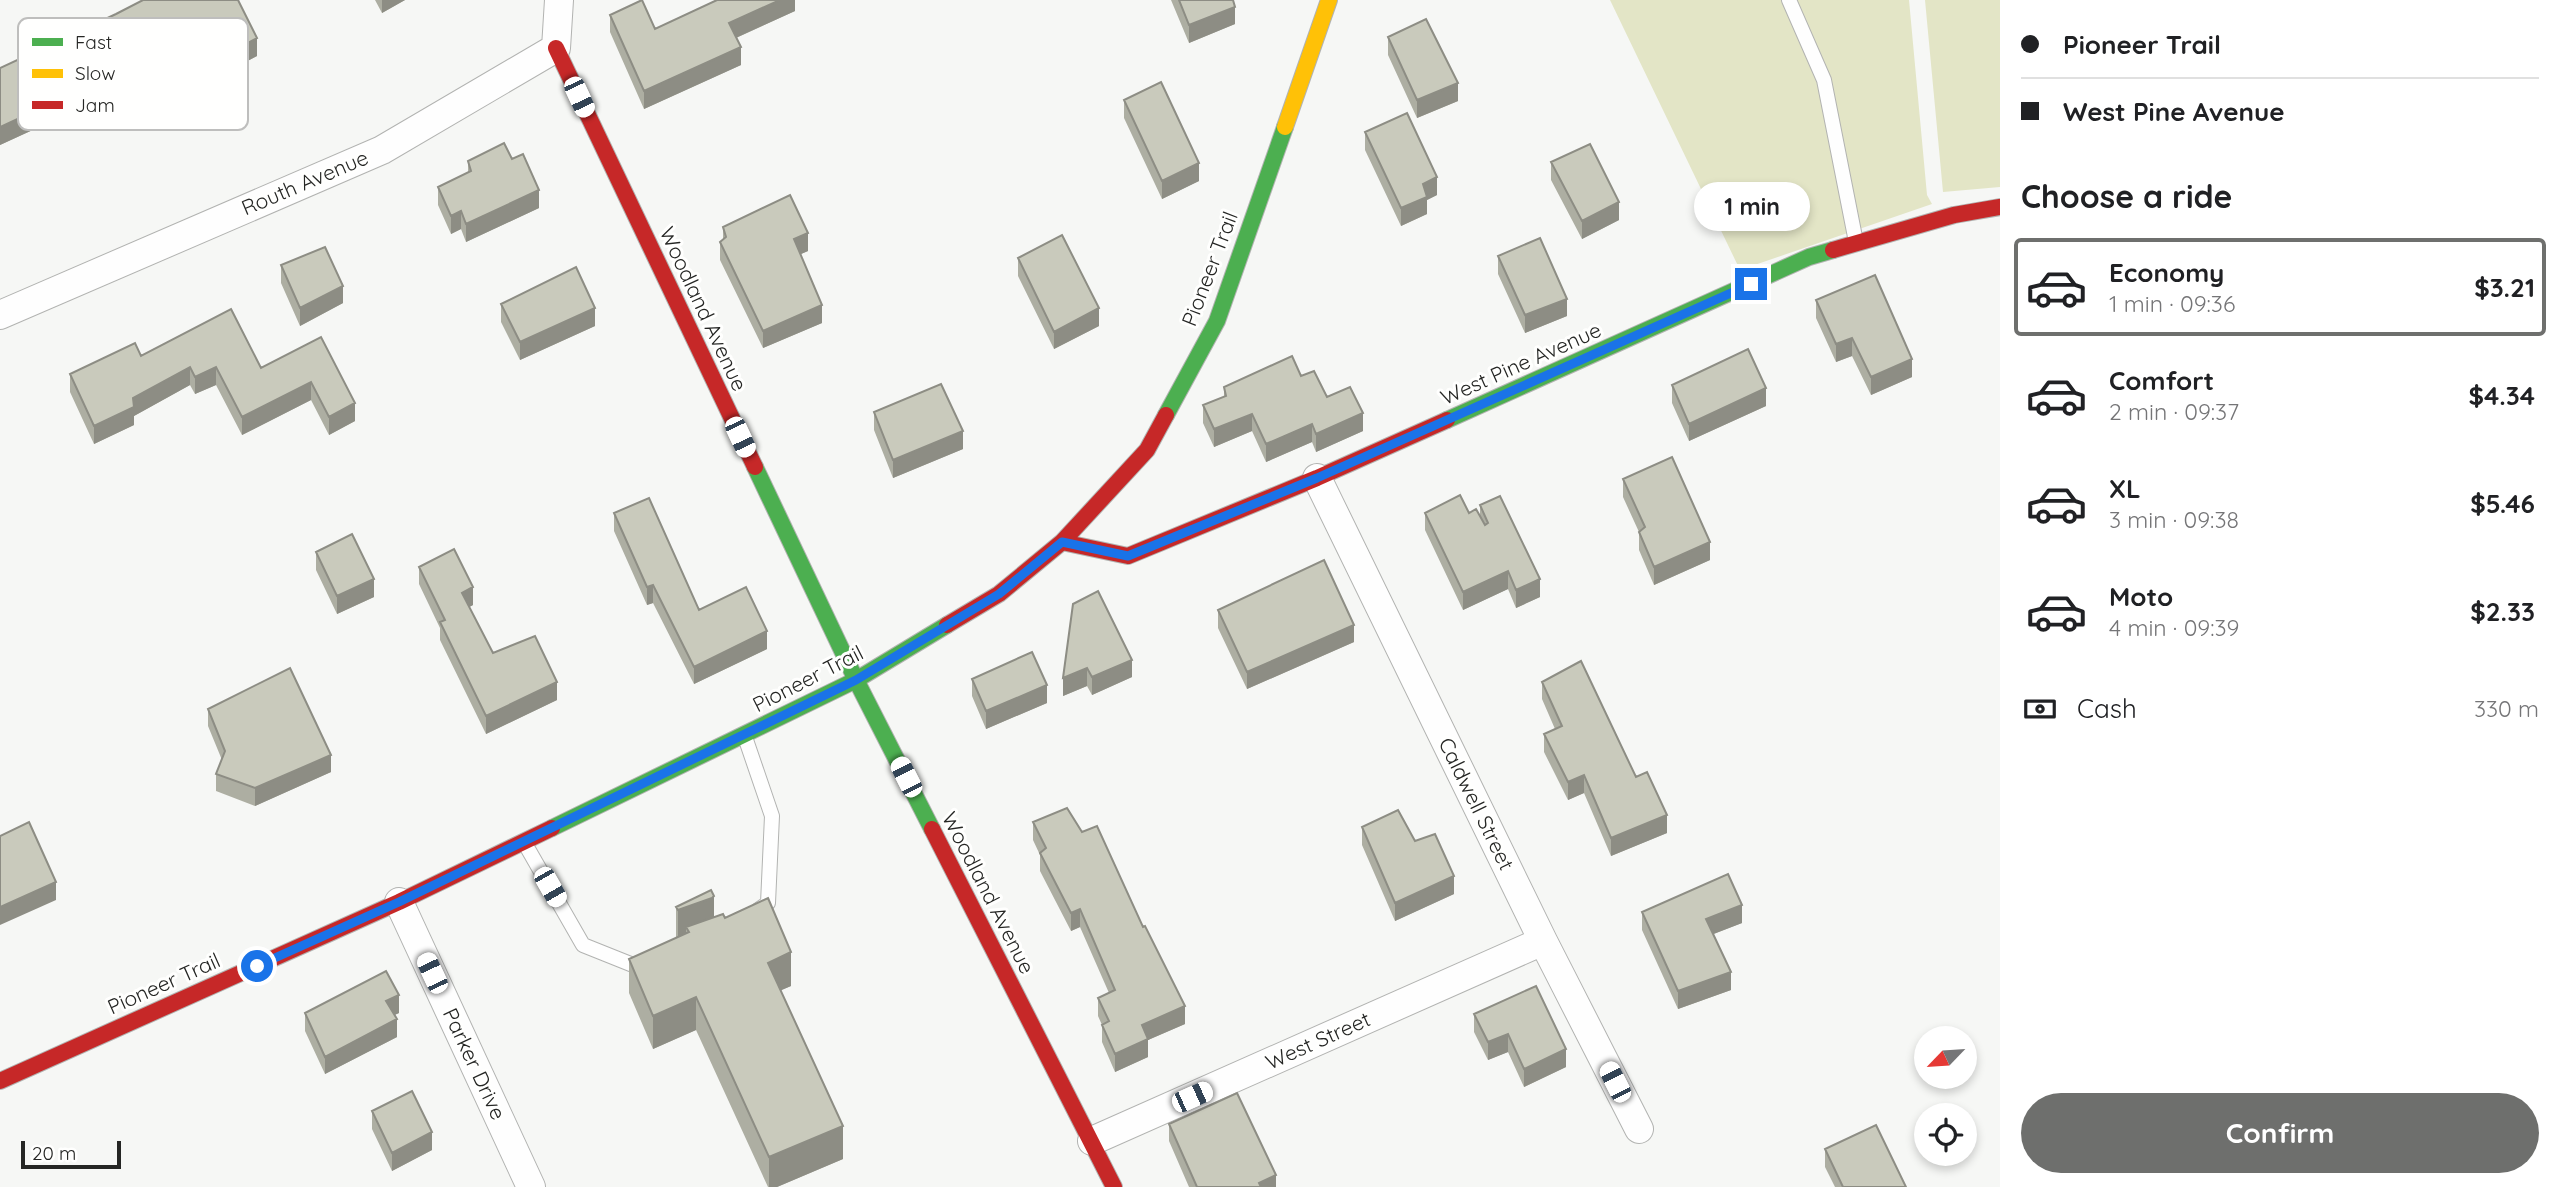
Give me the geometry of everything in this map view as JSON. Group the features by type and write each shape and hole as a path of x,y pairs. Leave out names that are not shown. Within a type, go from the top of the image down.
{"street":[{"path":"555,48 559,0"},
{"name":"Pioneer Trail","path":"0,1081 399,902 856,680 999,594 1062,542 1147,450 1217,321 1329,0"},
{"name":"Routh Avenue","path":"0,315 382,150 555,48"},
{"name":"Woodland Avenue","path":"555,48 856,680 1114,1187"},
{"name":"West Pine Avenue","path":"1062,542 1128,556 1317,478 1810,257 1954,215 2000,207"},
{"name":"Caldwell Street","path":"1317,478 1543,941 1639,1129"},
{"name":"Parker Drive","path":"399,902 531,1187"},
{"name":"West Street","path":"1092,1141 1543,941"}],"lane":[{"path":"1789,0 1824,80 1856,243"},
{"path":"744,734 772,816 768,903 747,918"},
{"path":"524,841 583,945 638,967 664,958"}],"green space":[{"path":"1610,0 1909,0 1927,195 1932,204 1740,270"},
{"path":"1925,0 2000,0 2000,187 1943,192"}],"building":[{"path":"143,0 238,0 247,18 107,18"},
{"path":"642,0 655,29 717,0 780,0 729,23 741,47 644,91 610,15"},
{"path":"1179,0 1233,0 1235,7 1189,25"},
{"path":"1426,19 1458,83 1417,100 1388,37"},
{"path":"248,20 257,38 248,43"},
{"path":"18,60 18,119 0,127 0,68"},
{"path":"1161,82 1199,163 1162,181 1124,100"},
{"path":"1407,113 1437,177 1423,184 1427,197 1401,208 1365,132"},
{"path":"504,143 512,159 523,154 539,190 466,224 461,211 451,216 438,187 471,171 468,161"},
{"path":"1590,144 1619,202 1582,221 1551,162"},
{"path":"790,195 808,233 794,239 822,305 763,331 720,242 726,237 723,227"},
{"path":"1062,235 1099,308 1054,332 1018,258"},
{"path":"1540,238 1567,299 1525,315 1498,256"},
{"path":"325,247 343,286 300,308 281,265"},
{"path":"576,267 595,308 520,342 501,304"},
{"path":"1875,275 1912,359 1871,377 1852,338 1836,344 1816,300"},
{"path":"231,309 261,368 321,337 355,403 329,417 311,382 242,417 216,367 195,377 190,367 133,398 134,407 94,426 70,374 135,343 141,356"},
{"path":"1748,349 1766,388 1689,424 1672,385"},
{"path":"1292,356 1301,376 1314,371 1327,397 1350,387 1363,413 1316,434 1312,424 1266,444 1252,414 1214,429 1203,405 1226,396 1224,387"},
{"path":"941,384 963,431 893,460 874,412"},
{"path":"1672,457 1710,542 1654,567 1639,532 1645,527 1623,479"},
{"path":"1460,495 1469,513 1476,509 1485,525 1488,523 1480,505 1500,496 1540,579 1516,590 1508,571 1463,592 1425,513"},
{"path":"649,498 699,610 746,587 767,631 694,667 653,585 647,587 614,513"},
{"path":"352,534 374,579 337,596 316,552"},
{"path":"454,549 473,587 462,593 493,653 535,636 557,682 486,716 440,622 445,620 419,567"},
{"path":"1324,560 1354,625 1247,672 1218,610"},
{"path":"1098,591 1132,660 1092,677 1087,668 1063,678 1073,604"},
{"path":"1032,652 1047,685 986,711 972,679"},
{"path":"1581,661 1636,777 1647,772 1667,815 1611,838 1584,775 1568,782 1544,734 1562,726 1542,682"},
{"path":"290,668 331,755 255,788 216,774 225,751 208,709"},
{"path":"1067,808 1082,832 1097,826 1143,927 1145,926 1185,1006 1142,1025 1148,1039 1115,1054 1102,1025 1109,1021 1098,998 1115,990 1080,909 1071,913 1040,853 1046,848 1033,822"},
{"path":"1398,810 1415,841 1435,834 1454,876 1395,903 1362,827"},
{"path":"29,822 56,882 0,907 0,836"},
{"path":"1728,874 1742,905 1706,919 1731,972 1678,991 1642,912"},
{"path":"711,890 714,896 712,898 678,910 676,907"},
{"path":"768,898 791,952 768,963 843,1126 769,1157 696,997 653,1016 629,959 689,932 686,927 723,914 725,918"},
{"path":"386,971 399,995 386,1001 397,1019 325,1057 305,1013"},
{"path":"1536,986 1566,1049 1524,1069 1508,1034 1488,1042 1474,1014"},
{"path":"412,1091 432,1132 392,1153 372,1111"},
{"path":"1237,1093 1276,1175 1259,1183 1261,1187 1197,1187 1169,1124"},
{"path":"1876,1125 1906,1187 1843,1187 1825,1149"}],"traffic: fast":[{"path":"1166,415 1217,321 1285,127"},
{"path":"1447,420 1809,257 1833,250"},
{"path":"755,467 856,680 932,829"},
{"path":"552,828 856,680 947,625"}],"traffic: slow":[{"path":"1285,127 1329,0"}],"traffic: jam":[{"path":"556,48 755,467"},
{"path":"1833,250 1954,215 2000,207"},
{"path":"947,625 999,594 1062,542 1147,450 1166,415"},
{"path":"1062,542 1128,556 1317,478 1447,420"},
{"path":"0,1081 399,902 552,828"},
{"path":"932,829 1114,1187"}],"route":[{"path":"257,966 399,902 856,680 999,594 1062,542 1128,556 1317,478 1751,284"}]}
